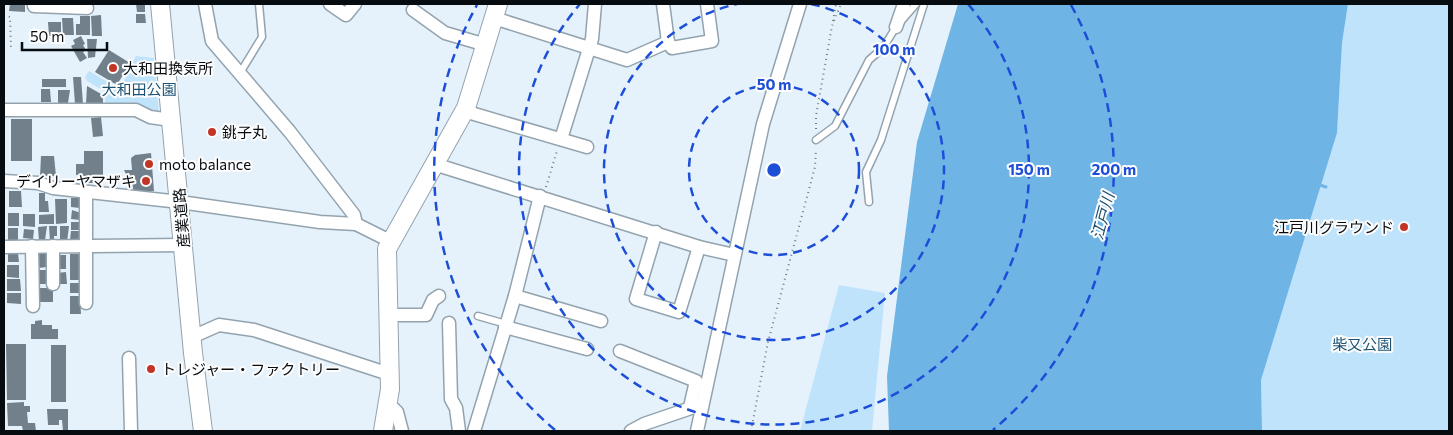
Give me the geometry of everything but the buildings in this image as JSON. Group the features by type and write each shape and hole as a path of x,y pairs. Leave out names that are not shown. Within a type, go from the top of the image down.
{"street":[{"path":"34,4 34,6 87,8"},
{"name":"産業道路","path":"160,4 192,337 203,431"},
{"path":"205,4 212,41 302,147 354,215 356,224"},
{"path":"330,4 346,15 355,4"},
{"path":"561,140 592,38 594,4"},
{"path":"662,4 668,42 672,48 712,41 707,4"},
{"path":"696,407 763,124 800,4"},
{"path":"896,27 904,4"},
{"path":"383,431 388,403 386,262 390,240 464,110 486,45 494,9 588,48 627,60 668,42"},
{"path":"412,10 445,33 486,45"},
{"path":"4,110 136,110 150,117 171,120"},
{"path":"464,110 587,147"},
{"path":"434,164 730,254"},
{"path":"4,181 38,183 52,188 180,202 320,222 356,224 390,240"},
{"path":"86,192 86,303"},
{"path":"474,431 515,296 542,196"},
{"path":"656,232 636,299 679,312 699,246"},
{"path":"4,247 184,245"},
{"path":"32,246 32,306"},
{"path":"53,246 53,284"},
{"path":"387,315 426,316 433,300 439,296"},
{"path":"515,296 601,321"},
{"path":"450,323 451,399 456,408 459,431"},
{"path":"192,337 219,325 254,330 389,374"},
{"path":"506,325 587,349"},
{"path":"620,351 696,381 697,431"},
{"path":"129,358 131,431"},
{"path":"388,403 397,412 402,431"},
{"path":"631,431 696,407"}],"lane":[{"path":"239,74 262,37 259,4"},
{"path":"816,140 835,126 869,60 882,48 896,27 916,4"},
{"path":"869,202 866,172 881,140 924,4"},
{"path":"478,316 506,325"}],"path":[{"path":"751,431 768,342 815,167 816,116 836,4"},
{"path":"832,26 841,4"},
{"path":"4,15 10,17 11,49"},
{"path":"542,196 561,140"}],"green space":[{"name":"柴又公園","path":"1348,4 1449,4 1449,431 1262,431 1261,380 1337,133 1342,43"},
{"name":"大和田公園","path":"136,56 154,58 159,114 106,107 104,91 87,81 85,77 89,71 120,89"},
{"path":"839,285 885,293 872,431 800,431"}],"water":[{"name":"江戸川","path":"958,4 1348,4 1342,43 1337,133 1261,380 1262,431 889,431 887,376 917,142"}],"waterway":[{"path":"1317,184 1326,187"}],"place":[{"name":"大和田換気所","path":"113,68"},
{"name":"銚子丸","path":"212,132"},
{"name":"moto balance","path":"149,164"},
{"name":"デイリーヤマザキ","path":"146,181"},
{"name":"江戸川グラウンド","path":"1404,227"},
{"name":"トレジャー・ファクトリー","path":"151,369"}]}
